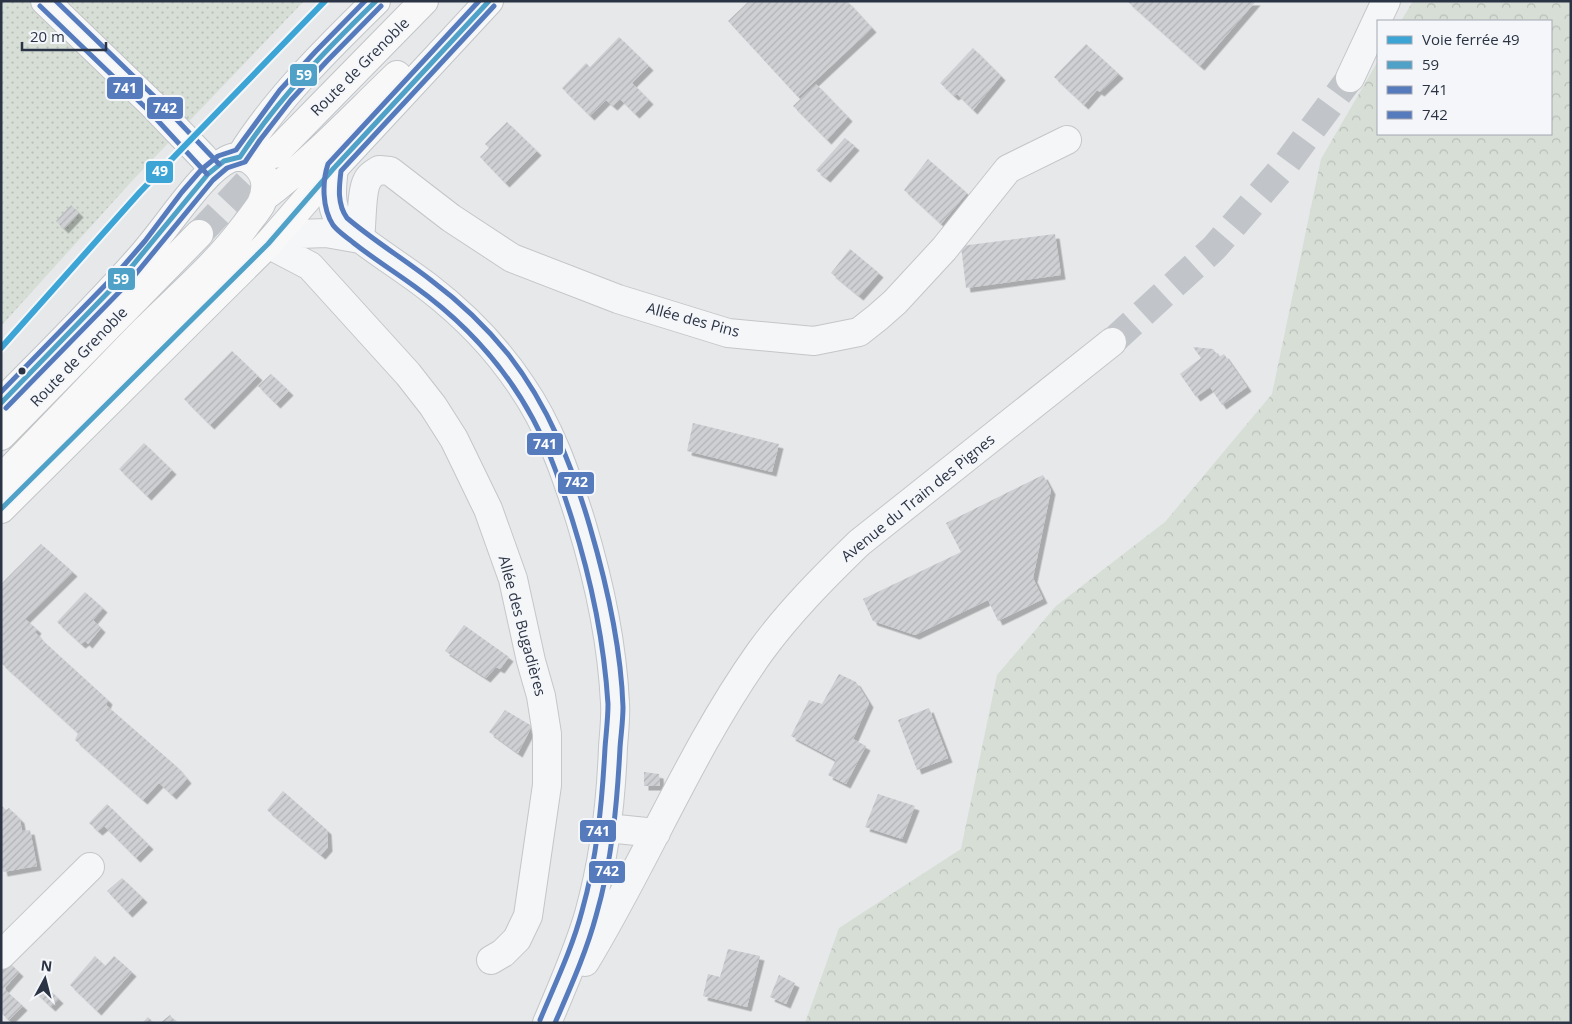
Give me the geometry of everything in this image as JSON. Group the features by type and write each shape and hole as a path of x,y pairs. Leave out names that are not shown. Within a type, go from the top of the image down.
{"main road":[{"path":"46,1 153,105 213,169"},
{"path":"240,157 266,121 323,54 376,1"},
{"name":"Route de Grenoble","path":"274,154 424,1"},
{"path":"1,509 268,244 334,168 481,10"},
{"path":"1,479 144,331 225,252 262,201 311,158 431,42 481,10"},
{"path":"1,403 142,256 188,197 221,162 230,158 240,157 249,160 262,172 265,180 262,201 268,244"},
{"name":"Route de Grenoble","path":"1,436 199,234"}],"street":[{"path":"1377,20 1386,1"},
{"path":"1350,78 1377,20"},
{"name":"Allée des Pins","path":"360,239 364,189 367,181 378,170 390,171 450,218 512,258 618,299 728,333 814,341 859,332 878,317 895,302 944,249 1008,169 1068,140"},
{"path":"334,168 332,204 340,221 360,239 429,288 470,324 520,384 537,411 556,448 587,545 601,597 609,643 615,705 607,828 589,915 571,968 547,1023"},
{"path":"268,244 300,234 326,233 360,239"},
{"name":"Allée des Bugadières","path":"268,244 310,266 408,374 432,406 454,439 488,509 513,579 531,661 541,696 547,734 547,786 528,916 517,939 503,953 491,960"},
{"name":"Avenue du Train des Pignes","path":"547,1023 605,929 694,759 735,690 761,651 791,614 824,577 859,543 1112,342"},
{"path":"607,828 656,833"},
{"path":"1,955 90,867"}],"green space":[{"path":"1,1 304,1 131,182 1,326"},
{"path":"1413,1 1571,1 1571,1023 805,1023 839,928 961,849 997,675 1056,606 1165,522 1272,394 1321,159 1377,63 1377,135 1552,135 1552,20 1402,20"}],"building":[{"path":"749,1 847,1 872,28 798,97 728,21"},
{"path":"1127,1 1256,1 1200,66"},
{"path":"619,37 649,66 632,83 649,100 635,114 620,99 613,106 606,100 590,116 562,88 586,63 590,67"},
{"path":"1086,44 1119,74 1100,92 1097,90 1084,105 1054,77"},
{"path":"973,48 1001,76 973,110 957,94 954,96 940,83"},
{"path":"816,84 848,117 827,140 793,106"},
{"path":"507,122 537,151 505,183 480,157 489,148 485,144"},
{"path":"845,138 855,146 826,178 816,170"},
{"path":"928,159 967,193 941,224 904,190"},
{"path":"71,205 79,213 64,229 56,221"},
{"path":"1055,234 1061,275 966,288 961,246"},
{"path":"850,249 879,273 859,296 831,273"},
{"path":"1193,347 1213,349 1219,357 1224,354 1247,387 1222,405 1210,387 1196,397 1180,374 1201,358"},
{"path":"232,351 258,376 210,425 184,399"},
{"path":"271,374 289,391 276,404 258,386"},
{"path":"693,423 779,444 772,472 687,451"},
{"path":"144,443 172,470 147,496 119,469"},
{"path":"1043,475 1051,490 1033,578 1043,599 998,621 988,600 915,635 873,621 863,599 961,552 946,523"},
{"path":"41,544 73,572 25,619 37,629 35,632 41,639 108,700 106,705 176,766 187,779 172,795 159,783 143,800 75,740 78,733 1,663 1,584"},
{"path":"85,592 103,608 93,620 101,628 88,644 85,641 81,644 57,622"},
{"path":"464,625 509,657 500,669 496,667 486,678 445,651"},
{"path":"839,674 856,682 869,703 853,739 866,746 846,784 828,775 836,760 791,736 809,700 822,704"},
{"path":"929,708 948,758 917,770 898,720"},
{"path":"505,710 532,726 518,753 489,732"},
{"path":"644,772 659,774 660,786 644,786"},
{"path":"283,791 327,830 328,847 321,855 267,810"},
{"path":"878,794 915,806 902,839 865,827"},
{"path":"107,804 149,845 136,858 104,826 98,831 89,823"},
{"path":"1,805 6,810 9,808 20,819 22,831 30,830 37,866 3,872 1,861"},
{"path":"122,878 143,898 128,913 107,891"},
{"path":"728,949 760,956 747,1007 703,996 708,974 720,977"},
{"path":"95,956 105,966 114,956 132,972 97,1011 70,985"},
{"path":"5,959 19,972 4,989 23,1006 9,1020 1,1013 1,963"},
{"path":"779,975 795,983 786,1004 770,997"},
{"path":"43,984 59,999 51,1007 34,991"},
{"path":"170,1015 177,1023 160,1023"},
{"path":"148,1017 154,1023 142,1023"}],"tunnel":[{"path":"1112,342 1214,248 1287,163 1350,78"},
{"path":"199,234 274,154"}],"rail line":[{"name":"49","path":"1,348 140,192 325,1"}],"transit line":[{"name":"742","path":"56,1 158,100 219,164"},
{"name":"742","path":"1,392 119,271 202,169 218,156 236,150 280,90 365,1"},
{"name":"59","path":"240,157 287,95 376,1"},
{"name":"741","path":"479,1 328,164 324,195 329,218 333,225 449,314 481,346 509,381 533,419 550,456 572,519 585,564 600,634 608,704 600,810 592,871 582,911 568,953 540,1020"},
{"name":"59","path":"1,509 268,244 334,168 489,1"},
{"name":"741","path":"40,6 148,110 207,174"},
{"name":"741","path":"6,408 130,281 213,180 227,168 245,162 291,100 381,6"},
{"name":"742","path":"494,6 341,171 339,195 347,218 463,306 500,344 522,374 547,415 567,458 583,504 602,571 612,616 622,684 623,707 615,812 610,854 602,895 583,957 555,1023"},
{"name":"59","path":"1,403 124,276 208,174 224,161 240,157"}]}
